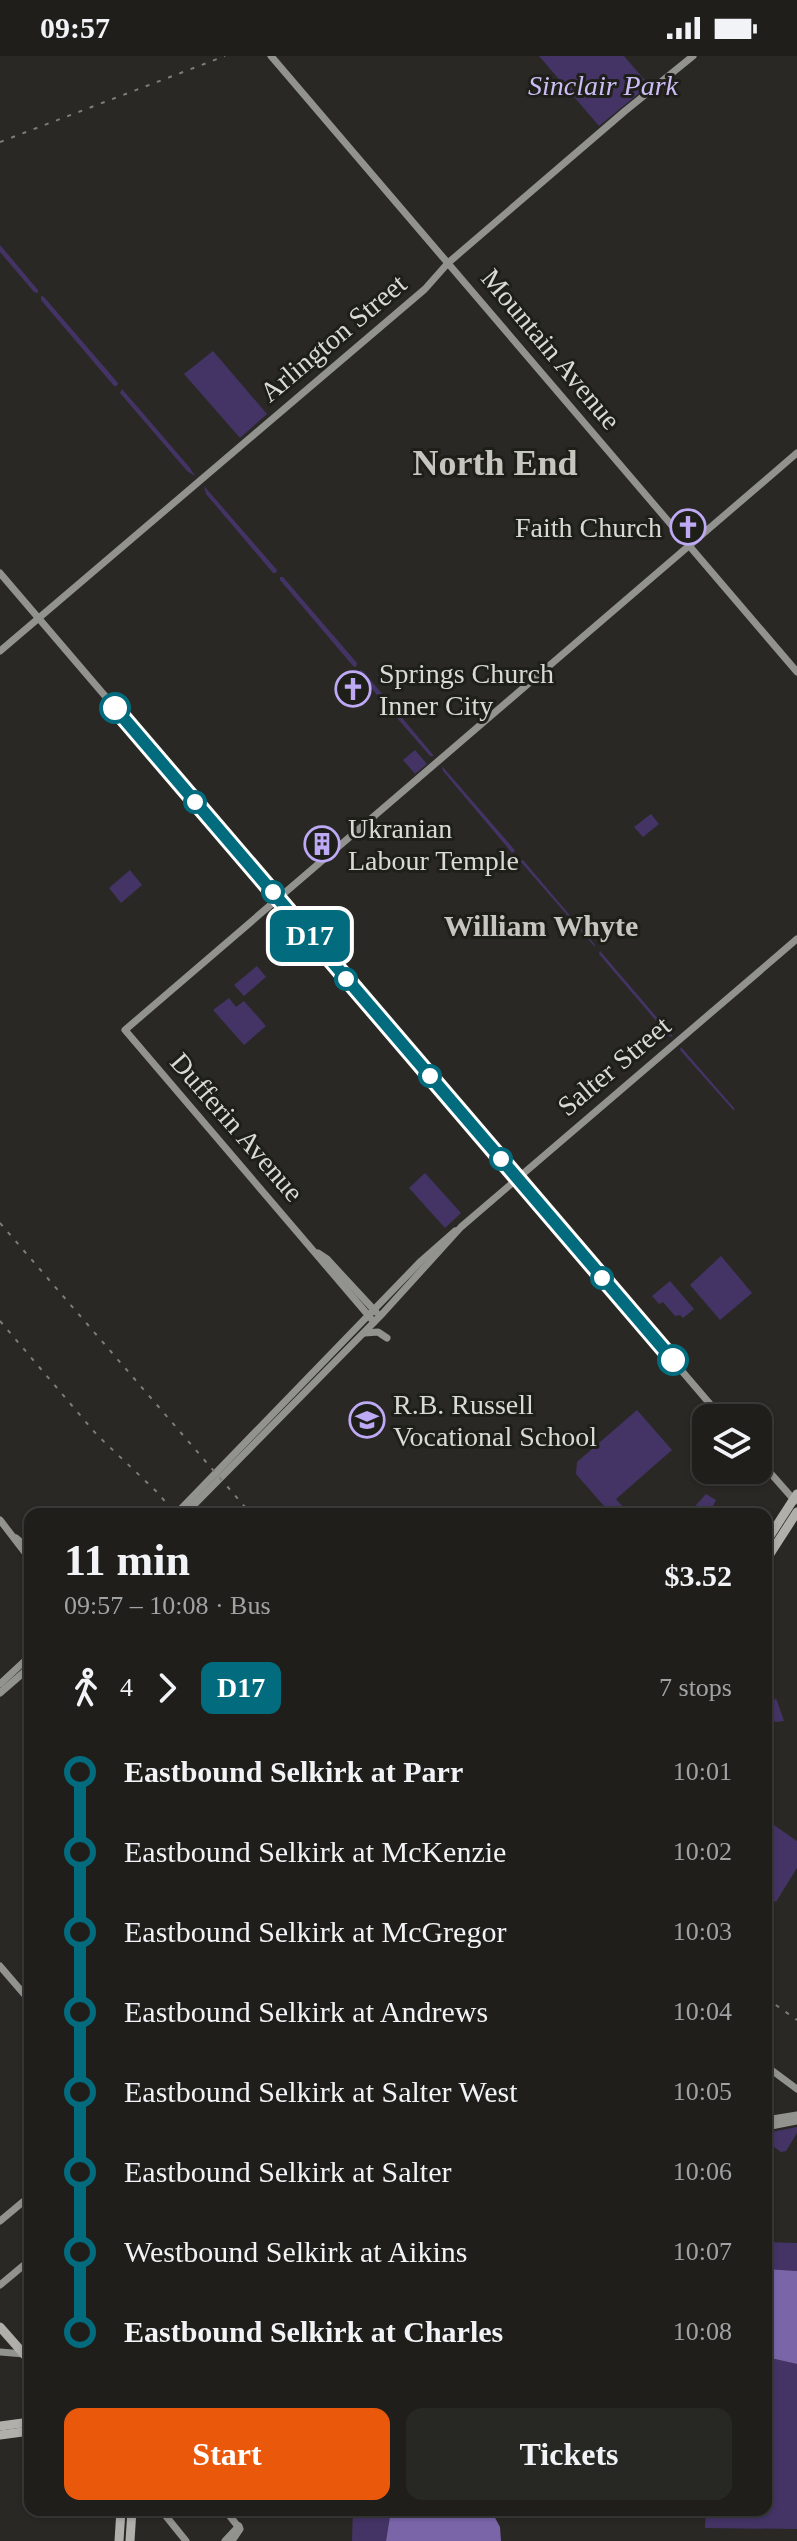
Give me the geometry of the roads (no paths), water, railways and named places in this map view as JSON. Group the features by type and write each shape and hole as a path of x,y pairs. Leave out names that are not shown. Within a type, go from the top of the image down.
{"main road":[{"name":"Mountain Avenue","path":"271,56 797,672"},
{"name":"Arlington Street","path":"0,651 425,289 448,263 693,56"},
{"path":"277,898 797,453"},
{"path":"0,573 710,1404"},
{"name":"Dufferin Avenue","path":"277,898 125,1030 360,1305 374,1316"},
{"name":"Salter Street","path":"182,1508 360,1331 448,1235 797,939"},
{"path":"505,1189 508,1167"},
{"name":"Dufferin Avenue","path":"316,1252 327,1259 374,1316"},
{"path":"360,1305 360,1331 378,1332 387,1338"},
{"name":"Salter Street","path":"191,1508 284,1408"},
{"path":"772,1473 796,1498 772,1533"},
{"path":"772,1551 797,1512"},
{"path":"0,1520 24,1551"},
{"path":"14,1537 24,1545"},
{"path":"0,1684 24,1662"},
{"path":"0,1693 24,1672"},
{"path":"0,1966 24,1994"},
{"path":"772,2070 797,2089"},
{"path":"772,2119 796,2117"},
{"path":"772,2125 796,2117"},
{"path":"0,2221 24,2201"},
{"path":"0,2285 24,2265"},
{"path":"0,2327 24,2354"},
{"path":"4,2353 24,2357"},
{"path":"0,2426 24,2423"},
{"path":"0,2435 24,2432"},
{"path":"121,2516 119,2537 130,2541 132,2516"},
{"path":"166,2516 186,2541"},
{"path":"229,2516 239,2530"},
{"path":"225,2541 239,2530"},
{"path":"232,2541 239,2530"}],"railway":[{"path":"0,142 225,56"},
{"path":"0,1223 246,1508"},
{"path":"0,1321 97,1435 171,1508"},
{"path":"772,2002 797,2020"}],"place":[{"name":"Faith Church","path":"688,527"},
{"name":"Springs Church Inner City","path":"353,689"},
{"name":"Ukranian Labour Temple","path":"322,844"},
{"name":"R.B. Russell Vocational School","path":"367,1420"}],"district":[{"name":"North End","path":"495,463"},
{"name":"William Whyte","path":"541,925"}],"park label":[{"name":"Sinclair Park","path":"603,85"}]}
